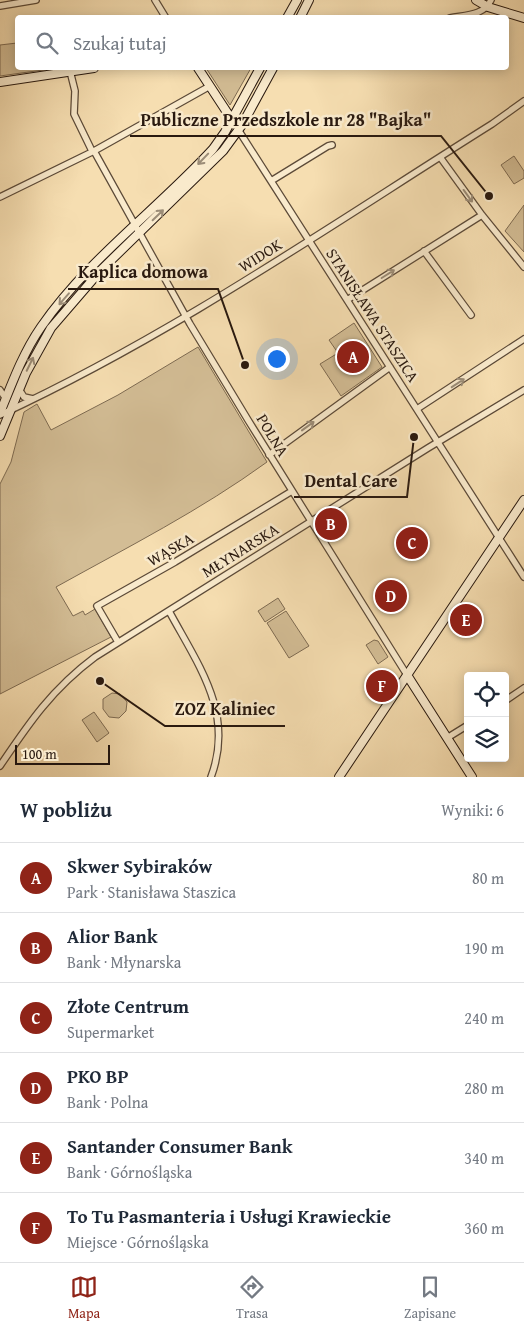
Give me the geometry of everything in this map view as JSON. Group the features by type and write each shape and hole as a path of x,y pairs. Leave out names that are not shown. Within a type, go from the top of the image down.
{"main road":[{"path":"290,15 297,0"},
{"path":"302,15 309,0"},
{"path":"477,0 490,3 524,18"},
{"path":"0,82 78,70"},
{"name":"STANISŁAWA STASZICA","path":"199,70 239,131"},
{"path":"0,414 26,353 46,321 93,267 217,144 259,70"},
{"path":"0,436 38,349 58,318 101,270 215,160 239,131 272,70"},
{"path":"339,777 524,500"},
{"name":"POLNA","path":"407,675 472,777"}],"street":[{"path":"0,6 32,0"},
{"path":"155,0 164,15"},
{"path":"470,14 476,8 477,0"},
{"path":"465,15 480,12 490,3"},
{"name":"POLNA","path":"70,71 75,91 74,114 93,151 269,455 407,675"},
{"path":"0,197 93,151 210,86"},
{"name":"WIDOK","path":"0,414 94,368 187,316 492,124 524,101"},
{"name":"STANISŁAWA STASZICA","path":"239,131 499,538 521,566 524,577"},
{"path":"271,181 332,145"},
{"path":"440,157 482,215 524,267"},
{"path":"347,300 482,215"},
{"path":"424,251 471,314"},
{"path":"417,409 524,339"},
{"path":"269,455 390,367"},
{"path":"19,389 24,397 33,399"},
{"path":"0,390 6,399"},
{"name":"MŁYNARSKA","path":"0,766 35,715 58,688 84,665 524,390"},
{"name":"WĄSKA","path":"118,642 97,606 292,491"},
{"path":"169,611 208,683 215,702 219,739 217,759 211,777"},
{"path":"509,697 524,688"},
{"path":"447,738 464,727"}],"shaded area":[{"path":"15,43 15,70 43,70 0,76 0,45"},
{"path":"207,70 250,70 230,105"},
{"path":"514,156 524,171 524,178 514,184 501,165"},
{"path":"524,205 524,252 505,231"},
{"path":"354,323 382,367 341,396 320,364 338,353 329,340"},
{"path":"198,347 267,462 190,512 56,587 73,616 83,611 85,615 95,609 111,637 0,694 0,484 11,462 24,412 37,404 51,430 118,395"},
{"path":"278,598 285,609 265,622 258,611"},
{"path":"286,611 309,646 289,658 267,623"},
{"path":"374,640 378,641 388,657 378,664 366,645"},
{"path":"112,693 120,694 127,702 126,711 119,718 109,717 103,709 103,699"},
{"path":"94,712 109,733 97,742 82,720"}],"place":[{"name":"Publiczne Przedszkole nr 28 \"Bajka\"","path":"489,196"},
{"name":"Skwer Sybiraków","path":"353,357"},
{"name":"Kaplica domowa","path":"245,365"},
{"name":"Dental Care","path":"414,437"},
{"name":"Alior Bank","path":"331,524"},
{"name":"Złote Centrum","path":"412,543"},
{"name":"PKO BP","path":"391,596"},
{"name":"Santander Consumer Bank","path":"466,620"},
{"name":"ZOZ Kaliniec","path":"100,681"},
{"name":"To Tu Pasmanteria i Usługi Krawieckie","path":"382,686"}]}
